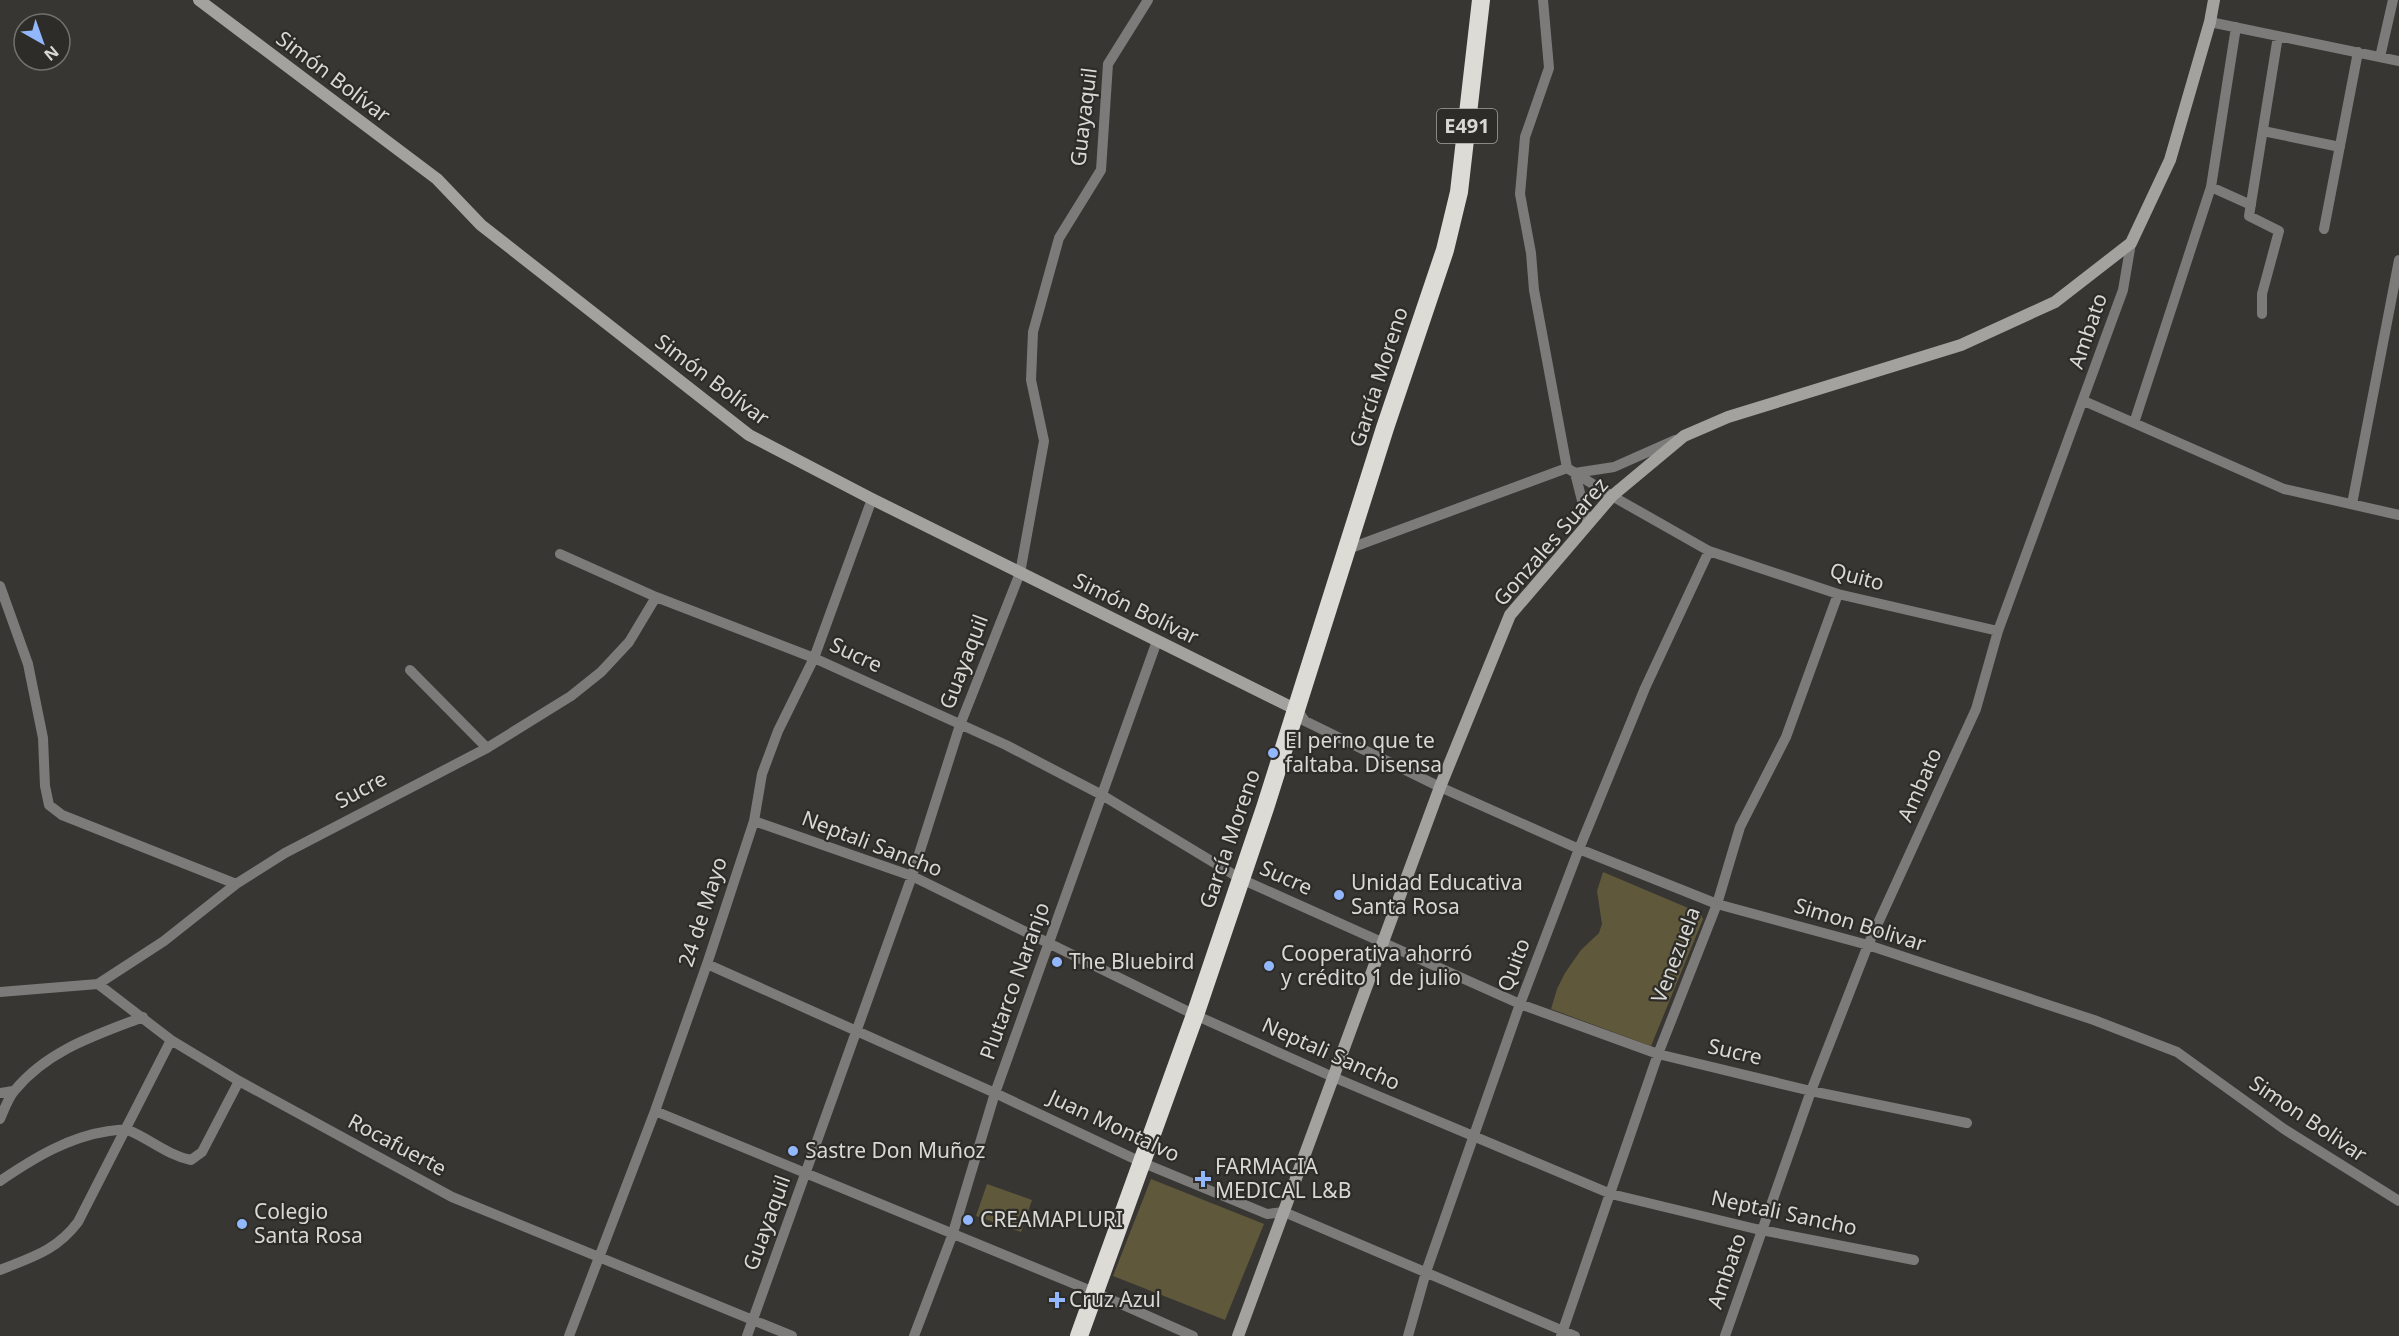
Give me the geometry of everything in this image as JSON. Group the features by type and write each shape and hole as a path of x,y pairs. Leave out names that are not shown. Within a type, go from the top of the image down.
{"highway":[{"name":"García Moreno","path":"1079,1336 1195,1015 1297,710 1445,250 1459,192 1481,0"}],"street":[{"name":"Simón Bolívar","path":"199,0 436,179 481,225 749,435 872,499 1297,710"},
{"name":"Guayaquil","path":"747,1336 912,876 960,725 1020,573 1044,441 1031,380 1033,332 1059,238 1101,170 1108,64 1148,0"},
{"path":"1543,0 1549,68 1525,137 1520,194 1531,253 1534,290 1571,470 1588,524"},
{"path":"2131,243 2170,160 2210,22 2214,0"},
{"path":"2380,57 2393,0"},
{"path":"2210,22 2399,61"},
{"path":"2134,423 2211,187 2236,27"},
{"path":"2262,314 2262,294 2278,231 2249,216 2278,36"},
{"path":"2324,229 2358,52"},
{"path":"2263,131 2340,147"},
{"path":"2211,187 2251,205"},
{"name":"Ambato","path":"1725,1336 1811,1091 1868,945 1976,709 1998,631 2123,290 2131,243"},
{"name":"Gonzales Suarez","path":"1238,1336 1440,787 1510,615 1612,496 1684,436 1728,417 1961,345 2055,302 2131,243"},
{"path":"2352,504 2399,260"},
{"path":"2084,401 2284,489 2399,515"},
{"path":"1348,549 1571,470 1614,467 1684,436"},
{"name":"Quito","path":"1571,470 1709,551 1838,594 1998,631"},
{"name":"24 de Mayo","path":"569,1336 655,1111 707,964 754,820 762,774 778,731 814,658 872,499"},
{"name":"Quito","path":"1408,1336 1426,1272 1520,1004 1579,849 1646,688 1709,551"},
{"name":"Sucre","path":"560,554 656,597 814,658 1006,744 1102,795 1240,879 1520,1004 1658,1054 1811,1091 1967,1123"},
{"path":"0,586 28,664 43,738 45,786 49,805 62,815 237,884"},
{"name":"Venezuela","path":"1562,1334 1658,1054 1717,904 1740,827 1786,736 1838,594"},
{"name":"Sucre","path":"98,984 164,941 237,884 285,853 487,748 544,714 601,672 629,642 656,597"},
{"name":"Plutarco Naranjo","path":"914,1336 952,1236 995,1093 1157,641"},
{"path":"410,670 487,748"},
{"name":"Simon Bolivar","path":"1297,710 1305,721 1440,787 1579,849 1717,904 1868,945 2094,1020 2176,1052 2284,1129 2399,1202"},
{"name":"Neptali Sancho","path":"754,820 912,876 1048,945 1195,1015 1474,1138 1611,1194 1762,1230 1914,1260"},
{"name":"Juan Montalvo","path":"707,964 995,1093 1141,1162 1267,1214 1284,1212 1426,1272 1562,1334 1575,1336"},
{"path":"0,992 98,984"},
{"name":"Rocafuerte","path":"98,984 171,1040 240,1081 452,1197 792,1336"},
{"path":"0,1119 13,1091 40,1064 75,1043 143,1017"},
{"path":"0,1270 54,1247 68,1236 78,1222 171,1040"},
{"path":"0,1181 34,1158 65,1143 92,1134 125,1129 176,1156 191,1160 202,1152 240,1081"},
{"path":"0,1093 13,1091"},
{"path":"655,1111 952,1236 1094,1292 1193,1336"}],"shaded area":[{"path":"1603,872 1700,913 1703,919 1651,1046 1551,1009 1565,973 1581,950 1599,933 1602,924 1597,891"},
{"path":"1151,1179 1264,1224 1225,1320 1113,1276"},
{"path":"987,1184 1032,1200 1021,1232 976,1216"}],"place":[{"name":"El perno que te faltaba. Disensa","path":"1273,753"},
{"name":"Unidad Educativa Santa Rosa","path":"1339,895"},
{"name":"The Bluebird","path":"1057,962"},
{"name":"Cooperativa ahorró y crédito 1 de julio","path":"1269,966"},
{"name":"Sastre Don Muñoz","path":"793,1151"},
{"name":"FARMACIA MEDICAL L&B","path":"1203,1179"},
{"name":"CREAMAPLURI","path":"968,1220"},
{"name":"Colegio Santa Rosa","path":"242,1224"},
{"name":"Cruz Azul","path":"1057,1300"}]}
